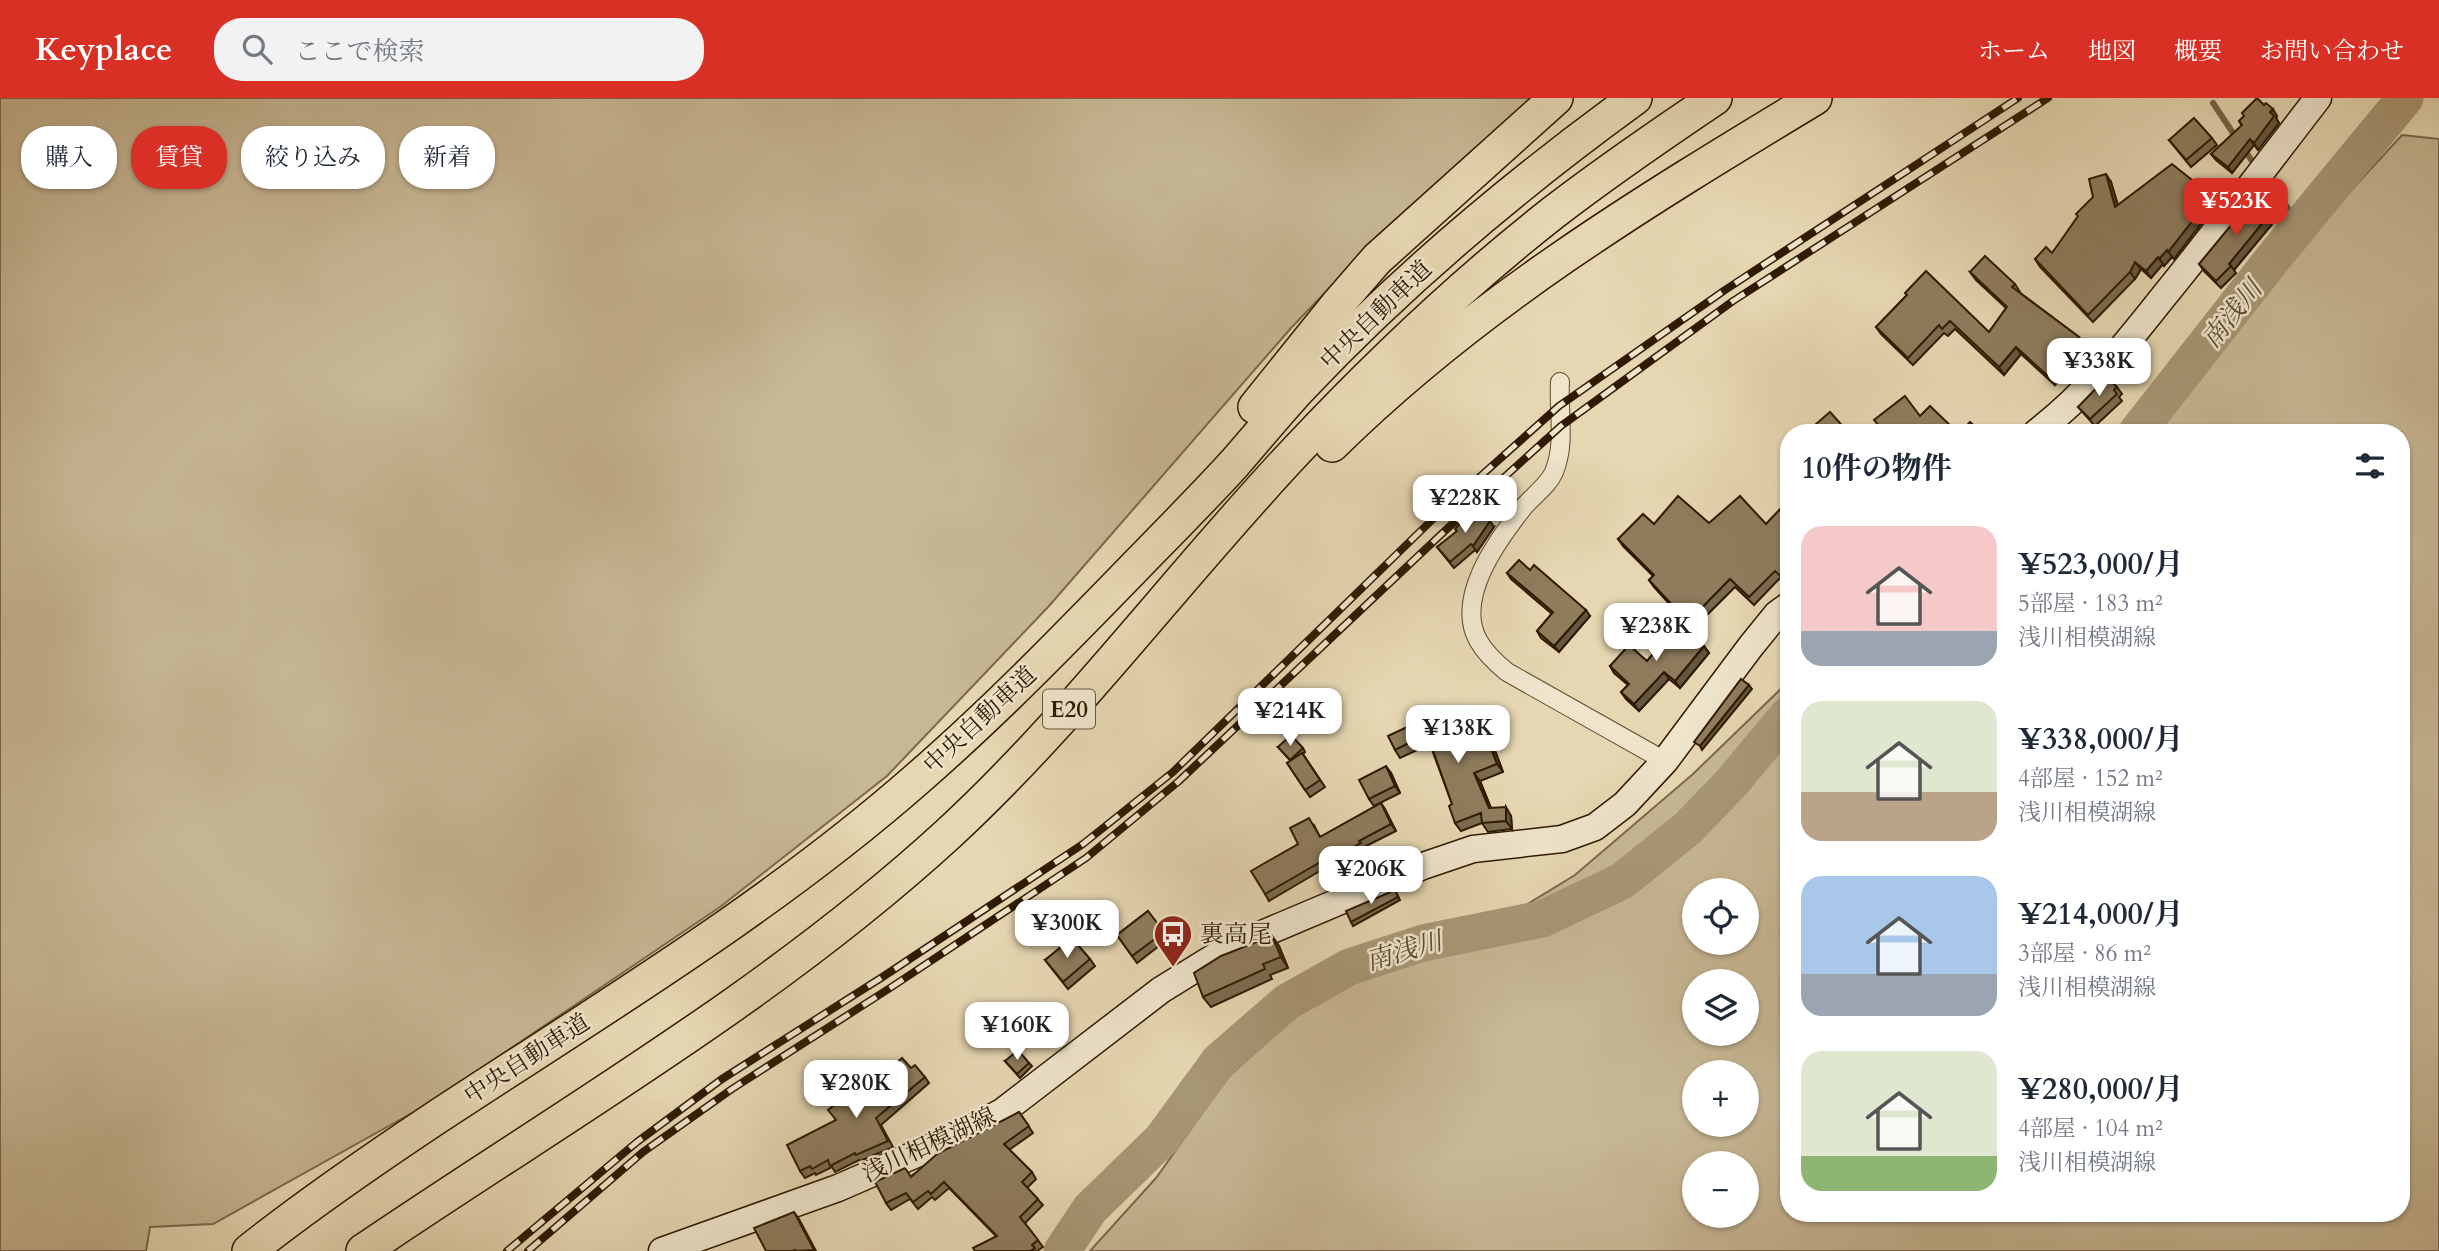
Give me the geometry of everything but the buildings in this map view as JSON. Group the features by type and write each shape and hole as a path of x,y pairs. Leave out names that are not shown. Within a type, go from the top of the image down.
{"highway":[{"path":"990,714 1247,416 1337,304 1377,259 1556,98"},
{"path":"1490,159 1578,98"},
{"name":"中央自動車道","path":"249,1251 380,1155 649,979 752,908 836,846 915,782 990,714 1233,466 1298,390 1369,319 1457,239 1586,134 1635,98"},
{"name":"中央自動車道","path":"363,1251 654,1060 789,965 947,835 1023,761 1296,451 1411,336 1472,280 1550,215 1715,98"},
{"path":"1090,685 1355,422 1441,347 1504,298 1661,190 1815,98"}],"main road":[{"path":"2047,424 2067,409 2105,370 2318,98"},
{"name":"浅川相模湖線","path":"662,1251 838,1188 953,1138 1002,1112 1161,990 1230,948 1423,866 1473,849 1562,839 1595,827 1625,804 1665,761 1780,612"}],"street":[{"path":"1560,382 1562,446 1553,475 1523,508 1482,569 1473,594 1472,617 1477,639 1492,659 1507,672 1665,761"}],"shaded area":[{"path":"0,98 1546,98 1387,228 1291,328 1049,606 887,776 720,907 430,1103 213,1224 150,1227 146,1251 0,1251"},
{"path":"2402,135 2439,139 2439,1251 1090,1251 1156,1178 1228,1077 1329,986 1451,951 1575,875 1693,774 1780,690 1780,1222 2410,1222 2410,424 2154,424 2247,304"}],"waterway":[{"name":"南浅川","path":"2143,424 2274,257 2405,98"},
{"path":"2213,103 2237,139"},
{"path":"2243,148 2257,168"},
{"path":"2270,183 2301,227"},
{"name":"南浅川","path":"1062,1251 1090,1209 1162,1139 1219,1061 1287,1002 1349,967 1423,943 1542,919 1622,881 1688,828 1733,781 1780,725"}],"railway":[{"path":"507,1251 637,1142 722,1079 1083,844 1173,772 1436,516 1559,406 1725,290 2018,98"},
{"path":"528,1251 643,1152 732,1089 1086,858 1179,781 1449,527 1561,426 1733,301 2048,98"}],"place":[{"name":"裏高尾","path":"1173,968"}]}
